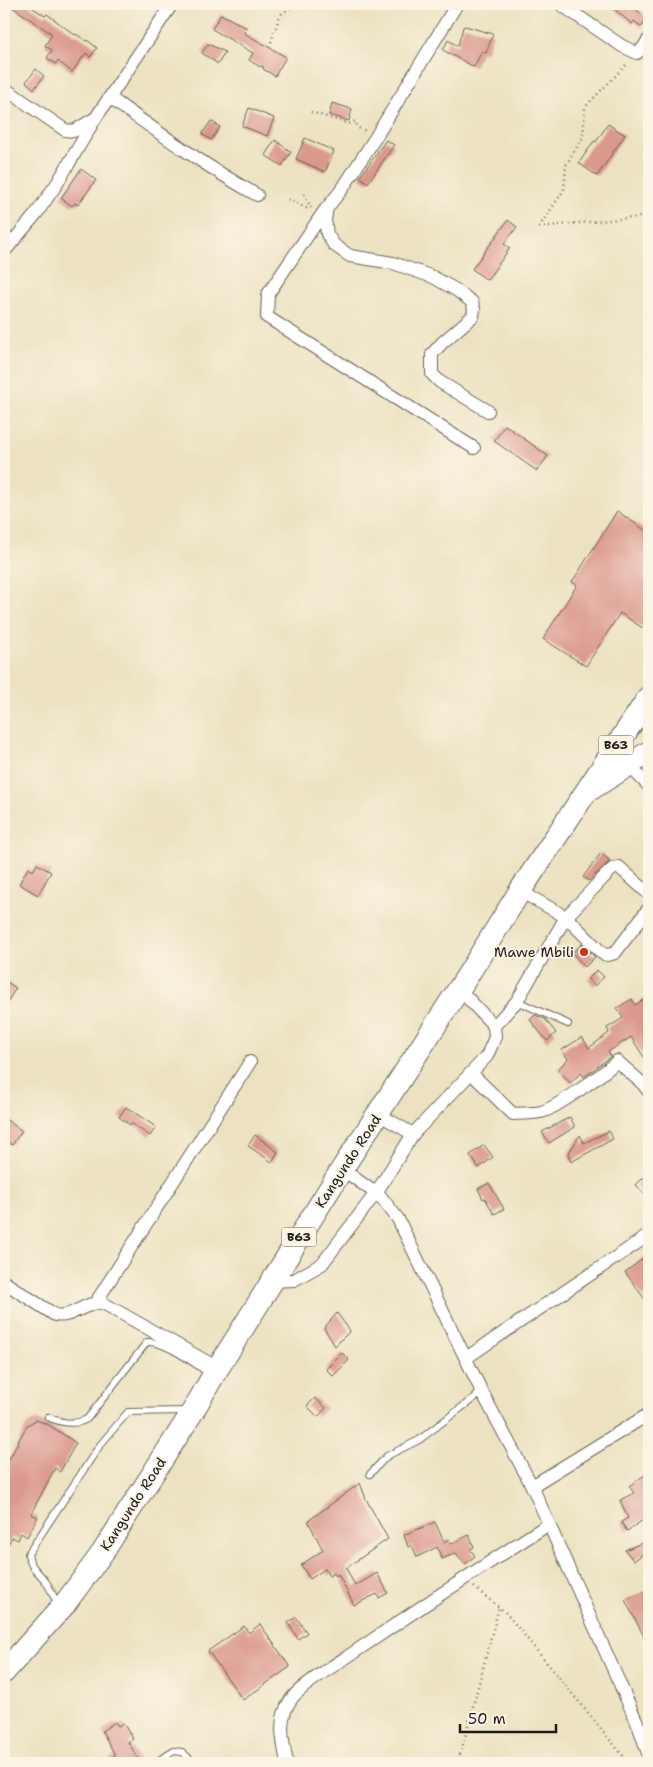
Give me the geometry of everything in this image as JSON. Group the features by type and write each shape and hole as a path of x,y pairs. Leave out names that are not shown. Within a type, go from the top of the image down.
{"highway":[{"name":"Kangundo Road","path":"4,1672 60,1609 102,1552 193,1411 342,1169 520,891 649,697"},
{"name":"Kangundo Road","path":"584,794 649,752"}],"street":[{"path":"4,252 36,214 58,182 94,119 172,4"},
{"path":"457,4 343,188 327,208 268,294 267,317 474,448"},
{"path":"560,4 622,46 637,53 644,48 649,39"},
{"path":"4,88 65,130 74,131 94,119"},
{"path":"110,98 183,150 257,195"},
{"path":"327,208 325,220 327,234 334,244 350,256 393,263 433,276 472,302 473,316 432,354 432,374 440,382 488,411"},
{"path":"629,766 649,786"},
{"path":"494,1026 517,1000 566,918 609,872 614,868 620,867 649,894"},
{"path":"520,891 566,918 603,954 608,955 615,953 649,908"},
{"path":"272,1281 294,1280 322,1264 376,1193 413,1134 487,1056 495,1037 494,1026 459,989"},
{"path":"471,1073 513,1114 543,1112 573,1094 617,1061 643,1084 649,1092"},
{"path":"96,1302 250,1062"},
{"path":"378,1114 413,1134"},
{"path":"342,1169 381,1197 398,1219 482,1392 532,1486 639,1727 649,1756"},
{"path":"466,1358 649,1235"},
{"path":"4,1282 55,1315 67,1316 83,1307 96,1302 103,1302 216,1372"},
{"path":"532,1486 649,1414"},
{"path":"287,1763 281,1727 290,1699 316,1678 464,1578 549,1524"}],"lane":[{"path":"517,1000 568,1024"},
{"path":"48,1417 68,1424 82,1422 87,1419 147,1342 156,1342 216,1372"},
{"path":"370,1474 387,1456 419,1440 482,1392"},
{"path":"60,1609 46,1582 32,1568 28,1554 100,1446 128,1412 193,1411"},
{"path":"154,1763 174,1751 182,1752 194,1763"}],"path":[{"path":"271,42 280,15 296,4"},
{"path":"637,53 585,107 583,137 566,165 564,190 539,227 649,216"},
{"path":"311,112 349,124 355,121 358,128 377,135"},
{"path":"304,194 312,212"},
{"path":"464,1578 506,1613 629,1763"},
{"path":"454,1763 461,1752 499,1607"}],"building":[{"path":"8,4 27,4 45,16 47,14 75,35 87,40 97,48 90,57 86,53 72,72 58,61 56,64 47,58 52,50 45,46 52,34"},
{"path":"608,4 629,4 648,19 641,27 634,21 632,24"},
{"path":"221,14 247,28 244,33 286,57 275,76 263,69 264,67 260,67 249,60 253,53 212,29"},
{"path":"463,27 493,34 486,53 482,51 474,67 443,50 448,40 458,46"},
{"path":"208,44 225,52 218,64 202,53"},
{"path":"36,69 44,76 34,89 26,82"},
{"path":"332,103 352,109 349,121 329,115"},
{"path":"249,108 274,118 267,136 242,126"},
{"path":"211,121 220,127 211,140 202,134"},
{"path":"608,124 625,135 597,176 579,163"},
{"path":"305,138 334,151 325,172 296,159"},
{"path":"275,140 291,152 282,166 265,155"},
{"path":"386,140 394,145 368,183 360,177"},
{"path":"81,169 96,180 78,205 75,203 72,206 61,198"},
{"path":"508,220 517,227 504,244 510,248 487,280 472,269"},
{"path":"505,425 548,456 537,471 494,441"},
{"path":"617,511 649,533 649,621 644,629 620,613 586,666 543,639 577,585 572,582"},
{"path":"601,853 610,861 589,881 583,877"},
{"path":"37,864 51,872 38,895 19,884 28,868 33,871"},
{"path":"582,944 595,957 585,967 572,953"},
{"path":"597,970 604,977 594,986 588,979"},
{"path":"4,980 16,988 4,1007"},
{"path":"649,996 649,1065 631,1037 608,1052 611,1056 584,1077 581,1073 570,1083 558,1069 568,1059 562,1050 582,1037 589,1048 609,1033 607,1028 623,1018 617,1008 632,999 635,1005"},
{"path":"535,1015 545,1019 556,1033 547,1041 530,1020"},
{"path":"126,1107 156,1127 150,1136 119,1117"},
{"path":"570,1117 575,1127 549,1143 542,1132"},
{"path":"4,1118 22,1131 12,1145 4,1138"},
{"path":"609,1131 613,1139 571,1162 568,1154 580,1135 584,1143"},
{"path":"255,1135 278,1152 272,1162 248,1146"},
{"path":"484,1145 493,1157 479,1168 470,1155"},
{"path":"649,1172 649,1199 636,1185"},
{"path":"489,1183 504,1209 494,1214 478,1189"},
{"path":"649,1254 649,1305 625,1272"},
{"path":"337,1313 350,1331 335,1346 324,1328"},
{"path":"342,1353 349,1360 333,1376 326,1369"},
{"path":"315,1398 326,1408 318,1417 307,1406"},
{"path":"36,1420 49,1425 76,1443 60,1472 55,1468 31,1514 38,1517 27,1537 21,1533 18,1540 12,1537 4,1552 4,1469 27,1425"},
{"path":"649,1472 649,1516 627,1531 621,1522 628,1518 620,1500 634,1493 629,1486"},
{"path":"360,1483 366,1499 388,1539 346,1568 355,1586 377,1573 388,1593 379,1598 377,1594 354,1605 338,1574 336,1576 334,1573 329,1576 325,1569 310,1579 301,1565 323,1550 308,1521"},
{"path":"435,1522 444,1542 449,1539 451,1544 469,1535 474,1547 470,1549 475,1556 465,1564 456,1553 442,1559 437,1547 417,1557 412,1545 408,1547 404,1535"},
{"path":"649,1540 649,1549 634,1561 625,1550"},
{"path":"649,1590 649,1646 625,1600"},
{"path":"296,1617 307,1633 298,1639 288,1623"},
{"path":"260,1624 290,1667 243,1700 208,1651 244,1626 249,1633"},
{"path":"115,1722 118,1726 123,1723 133,1739 128,1742 141,1763 104,1763 115,1755 102,1731"}],"place":[{"name":"Mawe Mbili","path":"584,952"}]}
